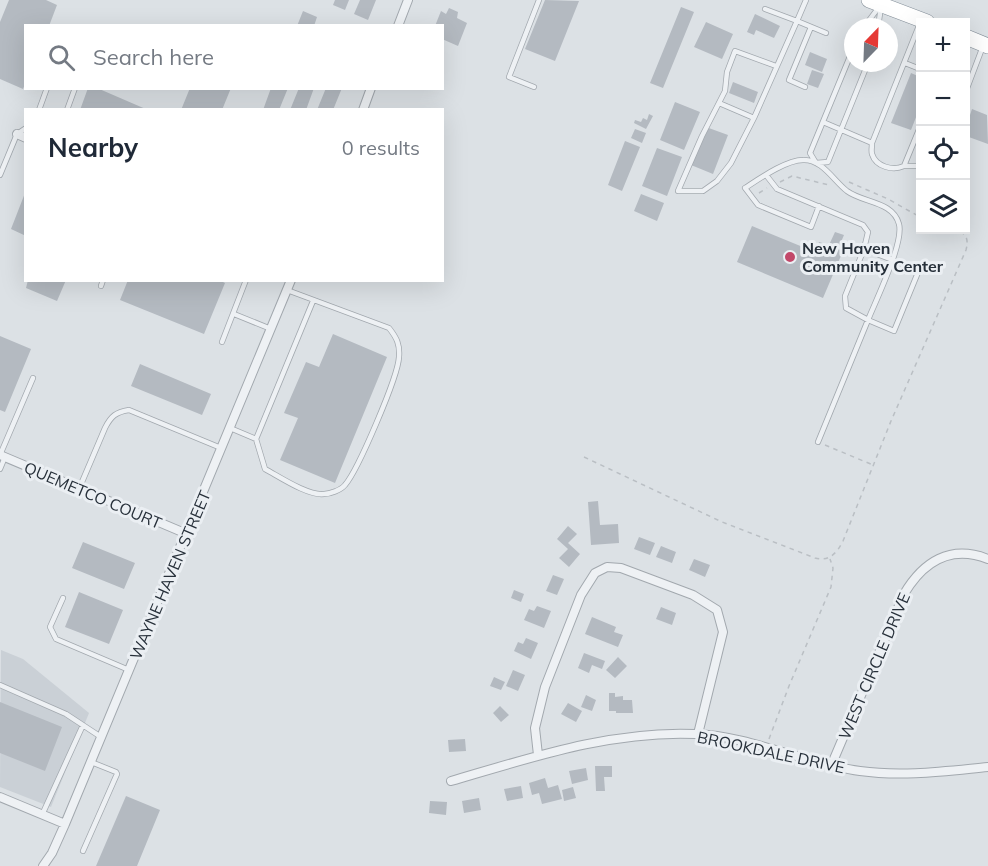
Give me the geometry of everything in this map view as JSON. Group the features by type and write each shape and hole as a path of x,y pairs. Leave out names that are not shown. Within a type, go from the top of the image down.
{"highway":[{"path":"882,3 916,19"},
{"path":"970,39 986,45"}],"street":[{"path":"399,24 408,0"},
{"path":"364,108 370,90"},
{"name":"WAYNE HAVEN STREET","path":"43,866 52,853 65,824 290,282"},
{"name":"QUEMETCO COURT","path":"2,456 187,534"},
{"name":"WEST CIRCLE DRIVE","path":"831,766 912,580 922,569 946,555 971,554 988,559"},
{"path":"538,755 535,728 545,687 581,595 595,573 607,567 621,568 693,595 717,610 723,632 698,734"},
{"name":"BROOKDALE DRIVE","path":"451,782 538,755 620,738 656,734 698,734 739,741 831,766 861,771 911,774 988,767"},
{"path":"0,797 65,824"}],"lane":[{"path":"534,87 509,77 539,0"},
{"path":"776,66 735,51 727,72 725,91 678,191 703,191 717,181 731,163 769,87 806,0"},
{"path":"871,18 882,3"},
{"path":"880,18 882,3"},
{"path":"765,9 826,33"},
{"path":"805,87 789,80 811,27"},
{"path":"916,38 872,143 872,155 878,163 898,169 904,166 916,166"},
{"path":"970,83 986,45"},
{"path":"905,63 916,67"},
{"path":"816,163 810,153 844,71"},
{"path":"816,163 828,162 864,72"},
{"path":"40,108 46,90"},
{"path":"68,108 74,90"},
{"path":"719,103 754,118"},
{"path":"823,122 872,143"},
{"path":"0,175 21,136"},
{"path":"904,166 916,139"},
{"path":"818,442 892,260 899,236 899,225 895,216 885,207 849,193 832,175 816,163 805,159 795,161 766,175 745,188 758,205 810,227 819,207"},
{"path":"766,175 777,189 863,225 868,232 864,249 844,296 844,304 849,310 894,331 919,270 864,249"},
{"path":"222,342 245,282"},
{"path":"287,290 389,328 399,341 399,359 394,381 367,444 343,488 324,495 303,489 265,469 256,439 313,301"},
{"path":"234,314 272,329"},
{"path":"0,469 2,456 33,378"},
{"path":"79,489 105,428 110,418 117,412 129,410 222,448"},
{"path":"230,428 256,439"},
{"path":"63,598 50,627 56,639 129,670"},
{"path":"0,685 66,714 101,737"},
{"path":"42,814 83,725"},
{"path":"83,851 117,774 91,762"}],"path":[{"path":"779,182 792,176 826,186 830,184"},
{"path":"756,195 767,188"},
{"path":"818,442 873,466"},
{"path":"768,742 831,587 833,568 829,558"}],"shaded area":[{"path":"1,650 23,659 89,713 51,807 0,787"}],"building":[{"path":"9,0 46,0 57,5 50,24 24,24 23,89 0,79 0,22"},
{"path":"335,0 349,0 345,10 333,5"},
{"path":"360,0 376,0 368,20 354,14"},
{"path":"545,0 579,1 555,61 525,49"},
{"path":"681,7 694,12 663,88 650,83"},
{"path":"449,8 458,12 457,18 467,23 458,46 444,40 444,24 436,24 441,11 446,14"},
{"path":"303,11 317,17 315,24 298,24"},
{"path":"755,14 780,26 774,38 756,30 754,35 747,32"},
{"path":"706,22 733,34 722,59 694,47"},
{"path":"810,52 827,59 822,72 805,65"},
{"path":"812,70 824,74 818,88 807,84"},
{"path":"911,73 916,75 916,117 911,130 891,123"},
{"path":"733,82 758,92 754,103 729,93"},
{"path":"87,90 102,90 143,108 81,108"},
{"path":"189,90 230,90 223,108 182,108"},
{"path":"270,90 287,90 280,108 264,108"},
{"path":"298,90 313,90 307,108 291,108"},
{"path":"325,90 341,90 334,108 318,108"},
{"path":"675,102 700,112 684,150 660,140"},
{"path":"972,109 987,115 988,144 970,137"},
{"path":"649,114 653,116 646,129 634,123 635,120 641,122 643,118 647,120"},
{"path":"706,127 728,135 713,174 691,165"},
{"path":"635,129 646,133 642,143 631,138"},
{"path":"625,141 640,147 622,191 608,185"},
{"path":"657,148 682,157 667,196 642,186"},
{"path":"641,194 664,203 657,221 634,211"},
{"path":"24,196 24,235 11,229"},
{"name":"New Haven Community Center","path":"752,226 815,252 819,242 829,245 835,232 844,235 838,249 843,251 823,298 737,262"},
{"path":"28,282 65,282 57,301 26,288"},
{"path":"127,282 225,283 204,334 120,300"},
{"path":"333,334 387,357 335,483 280,460 298,418 284,413 306,362 319,367"},
{"path":"0,336 31,349 5,412 0,410"},
{"path":"140,364 211,394 202,415 131,386"},
{"path":"598,501 600,525 618,524 619,543 591,545 588,502"},
{"path":"568,526 577,534 568,543 580,554 569,567 559,558 568,549 557,539"},
{"path":"639,537 655,543 650,555 634,549"},
{"path":"83,542 135,563 124,589 72,568"},
{"path":"661,546 676,552 672,563 656,557"},
{"path":"694,559 710,565 705,577 689,570"},
{"path":"553,575 564,579 557,595 546,591"},
{"path":"514,590 524,594 521,602 511,598"},
{"path":"79,592 123,610 109,644 65,627"},
{"path":"537,606 551,611 544,628 524,620 529,609 534,611"},
{"path":"661,607 676,613 672,625 656,619"},
{"path":"592,617 616,627 614,632 623,635 618,647 585,634"},
{"path":"526,638 538,643 531,659 514,651 518,642 523,644"},
{"path":"584,653 605,661 602,669 592,665 589,673 578,668"},
{"path":"618,657 627,666 615,678 606,670"},
{"path":"513,670 525,675 518,691 506,686"},
{"path":"494,677 505,682 501,690 490,686"},
{"path":"609,693 615,693 615,697 623,696 623,700 632,700 633,713 609,711"},
{"path":"586,695 596,700 592,711 581,707"},
{"path":"0,702 62,727 45,771 0,753"},
{"path":"568,703 582,711 576,722 561,714"},
{"path":"500,706 509,715 501,722 493,713"},
{"path":"465,739 466,751 449,752 448,740"},
{"path":"595,766 612,766 612,777 604,777 605,791 596,791"},
{"path":"586,768 588,780 572,784 569,771"},
{"path":"545,778 548,788 558,785 562,799 542,804 539,793 532,795 529,783"},
{"path":"521,786 523,798 507,801 504,789"},
{"path":"573,787 576,798 564,801 562,790"},
{"path":"126,796 160,810 137,866 96,866"},
{"path":"479,798 481,810 464,813 462,801"},
{"path":"430,801 447,802 446,815 429,813"}],"place":[{"name":"New Haven Community Center","path":"790,257"}]}
